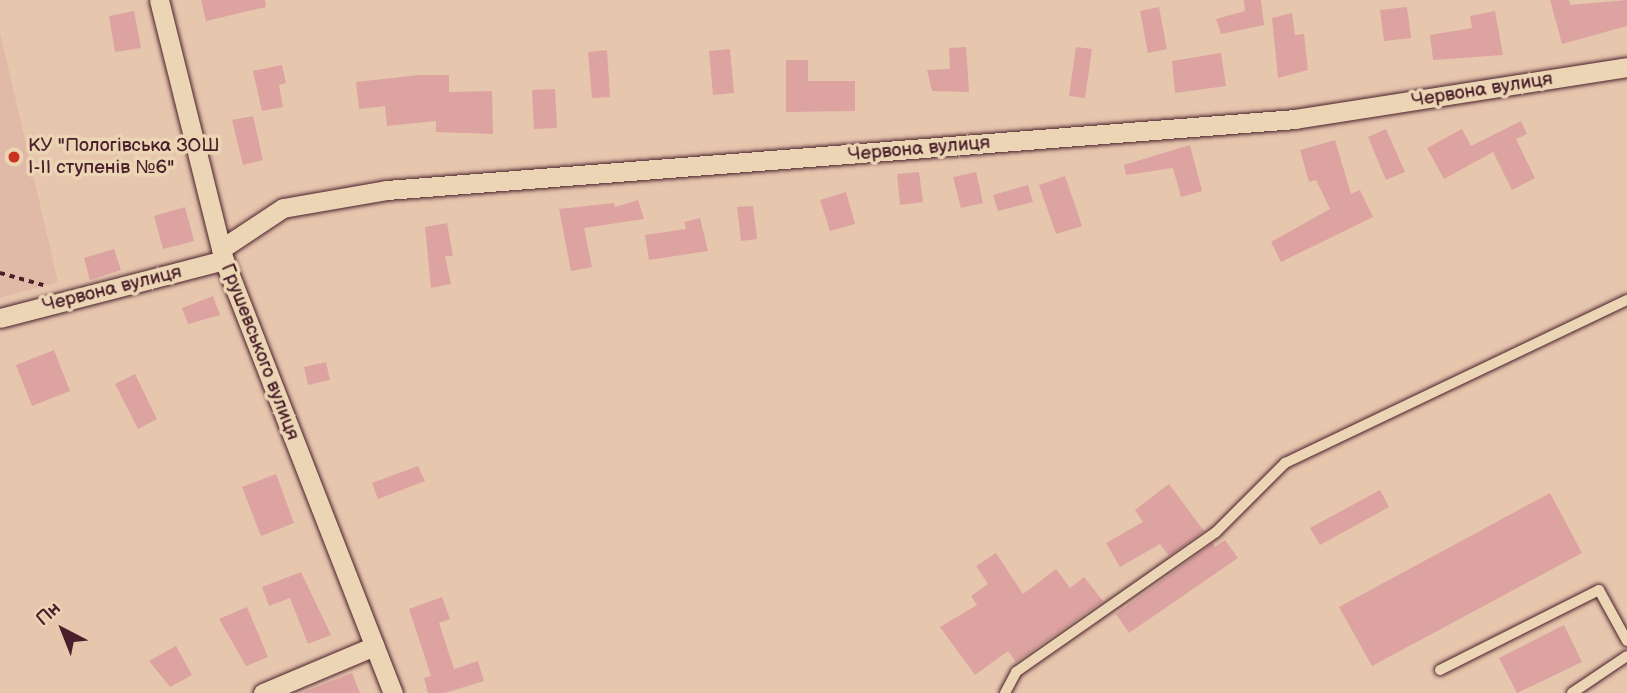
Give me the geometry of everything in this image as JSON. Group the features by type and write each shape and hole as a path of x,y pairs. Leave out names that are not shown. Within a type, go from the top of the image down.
{"street":[{"name":"Грушевського вулиця","path":"159,0 223,255 393,693"},
{"name":"Червона вулиця","path":"0,318 223,255 283,208 373,192 1295,119 1625,73"},
{"path":"263,693 374,646"}],"lane":[{"path":"1005,693 1016,672 1216,532 1285,463 1627,300"},
{"path":"1440,670 1600,590 1627,641"},
{"path":"1572,693 1627,656"}],"path":[{"path":"0,273 34,279 65,299"}],"shaded area":[{"name":"КУ \"Пологівська ЗОШ І-ІІ ступенів №6\"","path":"0,32 58,282 0,298"}],"building":[{"path":"201,0 265,0 266,7 206,21"},
{"path":"1244,0 1261,0 1264,25 1221,34 1216,19 1245,11"},
{"path":"1550,0 1569,0 1570,5 1627,0 1627,26 1562,44"},
{"path":"1159,7 1167,49 1148,53 1140,11"},
{"path":"1407,7 1411,38 1384,41 1380,10"},
{"path":"134,11 141,48 115,52 109,16"},
{"path":"1495,11 1503,55 1433,60 1430,35 1472,28 1470,16"},
{"path":"1292,13 1295,35 1304,34 1308,70 1278,78 1272,18"},
{"path":"966,47 969,92 932,91 927,70 950,69 949,48"},
{"path":"1076,47 1092,49 1085,98 1069,96"},
{"path":"730,49 734,93 713,95 709,51"},
{"path":"607,50 610,97 592,98 588,52"},
{"path":"1221,53 1226,86 1175,93 1172,61"},
{"path":"786,60 808,60 808,81 855,81 855,111 786,112"},
{"path":"282,65 286,83 279,85 283,107 262,111 253,71"},
{"path":"419,75 449,75 449,92 492,91 493,134 436,132 436,121 387,126 385,106 359,109 356,82"},
{"path":"555,89 557,128 534,129 532,90"},
{"path":"253,116 263,160 243,165 232,120"},
{"path":"1521,121 1527,134 1516,139 1535,178 1512,190 1493,152 1444,179 1427,148 1462,129 1471,146"},
{"path":"1386,129 1405,172 1386,180 1368,137"},
{"path":"1335,140 1351,194 1360,190 1373,217 1281,262 1271,242 1330,209 1316,180 1309,182 1300,150"},
{"path":"1190,145 1202,191 1181,197 1173,168 1126,175 1124,165"},
{"path":"919,172 923,202 900,205 897,174"},
{"path":"976,172 983,203 961,208 953,177"},
{"path":"1065,176 1082,226 1056,234 1039,185"},
{"path":"1028,185 1033,202 998,211 993,195"},
{"path":"846,192 855,224 830,231 820,200"},
{"path":"638,200 644,219 584,228 592,267 571,271 559,209 614,203 615,207"},
{"path":"753,206 757,239 741,241 737,207"},
{"path":"185,207 194,241 163,249 154,216"},
{"path":"700,218 708,251 649,260 645,235 686,229 684,222"},
{"path":"447,223 453,256 445,256 451,284 431,288 425,227"},
{"path":"114,249 121,270 90,280 84,258"},
{"path":"213,296 220,315 188,324 182,308"},
{"path":"54,350 70,391 32,406 16,365"},
{"path":"326,362 330,380 308,385 304,367"},
{"path":"135,374 157,419 138,429 115,384"},
{"path":"418,466 425,481 378,499 372,483"},
{"path":"276,474 294,523 261,536 242,487"},
{"path":"1169,484 1204,531 1169,556 1160,544 1120,567 1106,543 1143,522 1135,510"},
{"path":"1380,490 1389,507 1320,545 1310,528"},
{"path":"1550,493 1582,553 1372,666 1339,607"},
{"path":"1225,540 1238,558 1129,633 1116,614 1213,543 1215,547"},
{"path":"996,553 1023,594 1056,569 1070,588 1084,577 1103,601 1016,662 1008,651 975,675 940,627 977,605 971,596 988,584 976,566"},
{"path":"301,572 331,635 308,644 290,598 269,606 262,587"},
{"path":"442,597 450,619 439,623 454,669 478,661 484,681 445,693 428,693 424,678 431,676 409,609"},
{"path":"247,607 268,657 246,666 219,619"},
{"path":"1564,625 1582,662 1517,693 1499,658"},
{"path":"176,646 192,675 170,687 149,661"},
{"path":"352,673 360,693 304,693 304,692"}],"place":[{"name":"КУ \"Пологівська ЗОШ І-ІІ ступенів №6\"","path":"14,157"}]}
